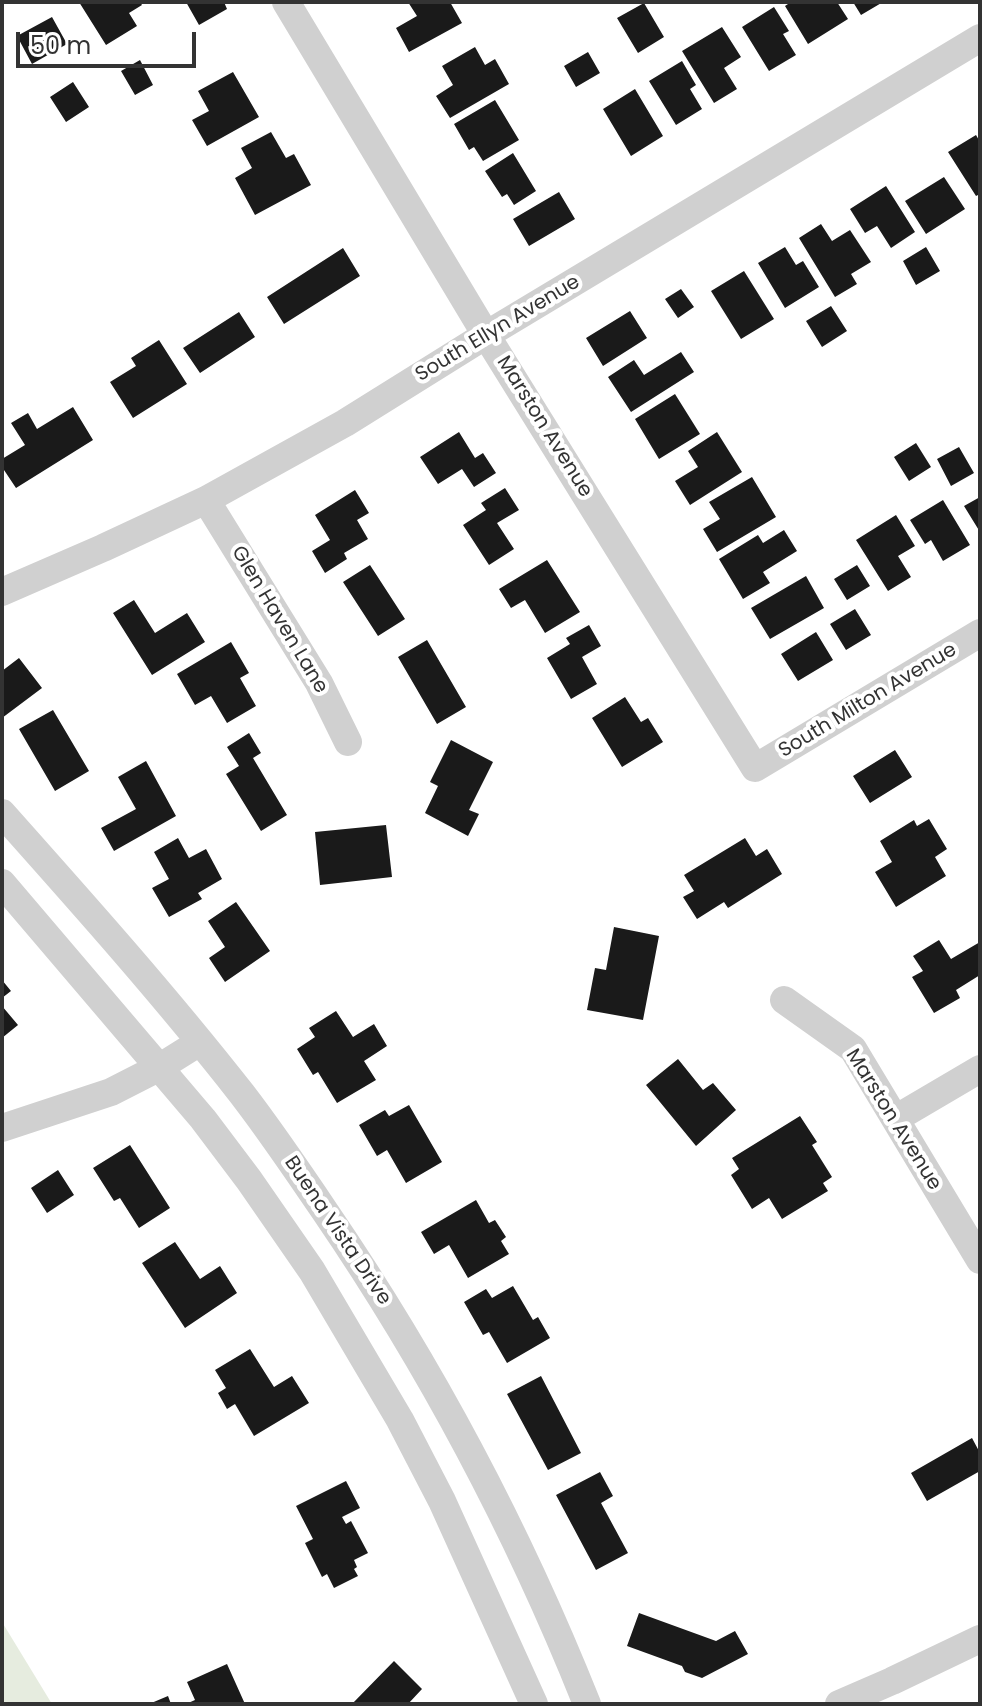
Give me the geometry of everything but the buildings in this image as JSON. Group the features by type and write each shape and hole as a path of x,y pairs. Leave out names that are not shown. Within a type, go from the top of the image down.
{"street":[{"name":"Marston Avenue","path":"286,2 486,335 755,768"},
{"name":"South Ellyn Avenue","path":"2,592 206,500 345,423 980,38"},
{"name":"Glen Haven Lane","path":"206,500 319,683 348,742"},
{"name":"South Milton Avenue","path":"755,768 980,633"},
{"name":"Buena Vista Drive","path":"2,813 96,918 200,1042 291,1160 352,1250 453,1419 523,1555 587,1704"},
{"path":"2,883 203,1119 303,1258 400,1420 442,1501 534,1704"},
{"name":"Marston Avenue","path":"784,1000 853,1049 980,1260"},
{"path":"2,1128 111,1092 200,1042"},
{"path":"895,1119 980,1069"},
{"path":"839,1704 980,1639"}],"shaded area":[{"path":"2,1622 52,1704 2,1704"}]}
